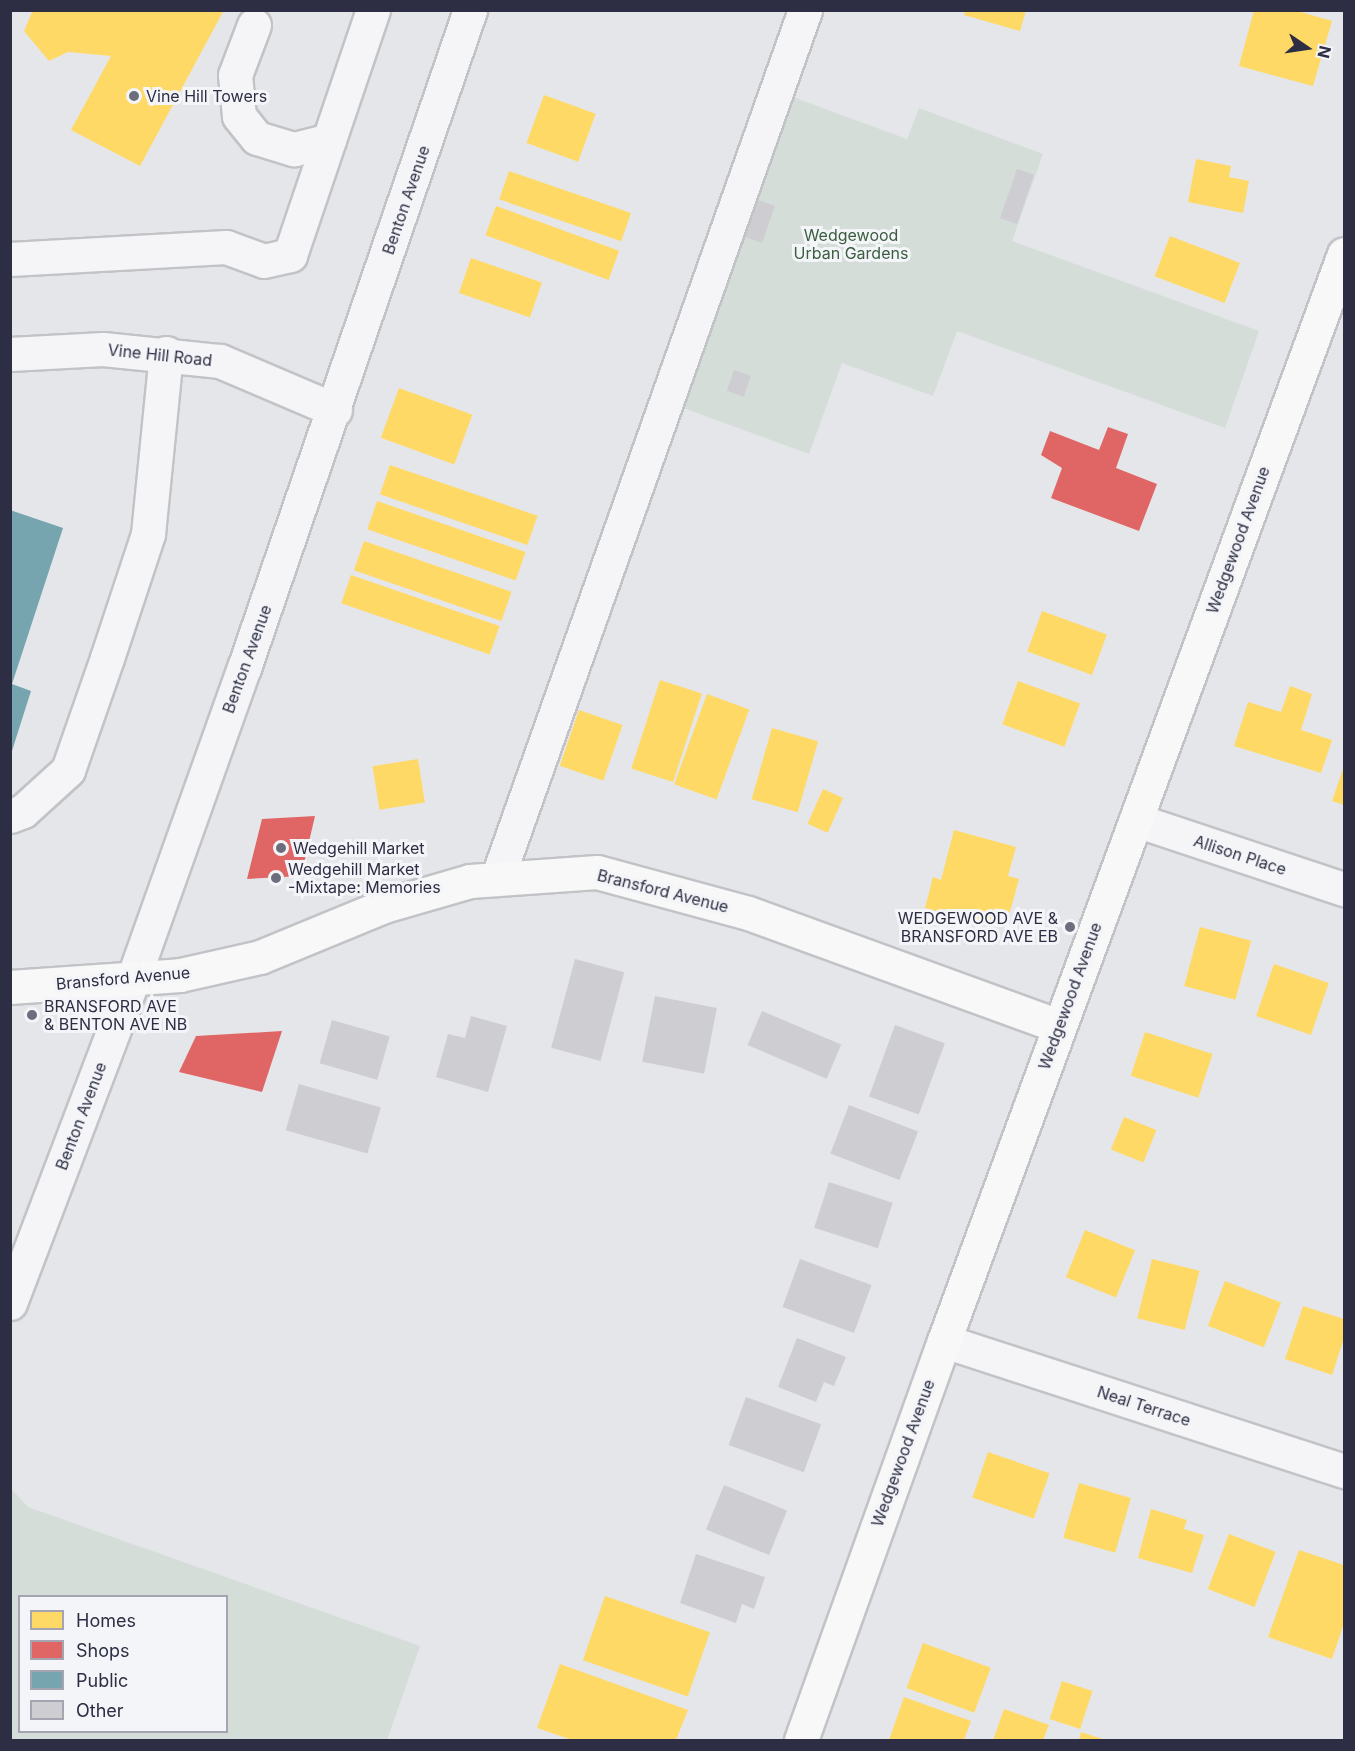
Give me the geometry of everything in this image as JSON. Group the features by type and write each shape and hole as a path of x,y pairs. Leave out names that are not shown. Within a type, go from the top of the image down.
{"main road":[{"name":"Wedgewood Avenue","path":"801,1740 1059,1026 1336,299 1344,254"},
{"name":"Bransford Avenue","path":"10,987 180,975 260,957 384,906 470,881 597,872 748,913 1059,1026"}],"street":[{"path":"10,259 226,247 264,261 291,255 373,10"},
{"name":"Benton Avenue","path":"10,1303 133,979 335,410 470,10"},
{"path":"497,879 805,10"},
{"path":"254,25 235,75 239,116 257,138 294,149 330,140"},
{"name":"Vine Hill Road","path":"10,354 103,349 166,353 220,361 335,410"},
{"path":"10,816 23,811 68,770 148,534 166,353"},
{"name":"Allison Place","path":"1136,820 1344,889"},
{"name":"Neal Terrace","path":"944,1341 1344,1471"}],"green space":[{"name":"Wedgewood Urban Gardens","path":"779,92 907,139 919,108 1043,154 1012,241 1259,331 1225,428 957,331 933,396 842,363 809,454 667,402"},
{"path":"11,1489 28,1507 420,1646 387,1740 11,1740"}],"building: Homes":[{"name":"Vine Hill Towers","path":"33,10 224,10 140,166 71,130 111,56 68,52 49,61 24,31"},
{"path":"965,10 1026,10 1020,31 964,15"},
{"path":"1254,10 1294,10 1332,21 1313,86 1239,66"},
{"path":"544,95 596,114 578,162 527,143"},
{"path":"1196,159 1231,166 1229,177 1249,181 1243,213 1188,202"},
{"path":"509,171 631,213 621,241 499,199"},
{"path":"496,206 619,251 608,280 485,235"},
{"path":"1170,236 1240,263 1225,303 1155,276"},
{"path":"471,258 542,282 530,317 459,293"},
{"path":"399,388 472,415 454,464 381,438"},
{"path":"390,465 538,516 527,545 380,494"},
{"path":"377,501 525,552 516,580 367,529"},
{"path":"364,541 512,592 501,621 354,570"},
{"path":"351,575 499,626 490,654 341,603"},
{"path":"1042,611 1107,635 1092,675 1027,651"},
{"path":"660,680 702,694 673,782 631,768"},
{"path":"1018,681 1080,704 1064,747 1002,724"},
{"path":"1290,686 1312,694 1301,730 1332,740 1321,773 1234,746 1248,702 1281,712"},
{"path":"707,694 749,709 716,800 674,784"},
{"path":"579,710 622,725 603,781 560,766"},
{"path":"772,728 818,741 798,812 752,799"},
{"path":"418,759 425,802 379,810 373,766"},
{"path":"1344,766 1344,805 1332,801"},
{"path":"823,789 843,798 828,833 808,824"},
{"path":"954,830 1016,847 1008,876 1019,879 1010,912 995,908 991,926 925,908 933,877 941,880"},
{"path":"1200,927 1251,941 1235,1000 1184,986"},
{"path":"1274,964 1329,983 1311,1035 1256,1016"},
{"path":"1145,1032 1213,1054 1198,1098 1131,1076"},
{"path":"1124,1117 1156,1130 1143,1163 1111,1149"},
{"path":"1085,1230 1135,1250 1116,1298 1066,1277"},
{"path":"1152,1259 1200,1271 1185,1330 1137,1318"},
{"path":"1225,1281 1281,1303 1264,1347 1208,1326"},
{"path":"1303,1306 1344,1319 1344,1338 1332,1375 1285,1359"},
{"path":"988,1452 1049,1473 1034,1519 972,1497"},
{"path":"1079,1483 1131,1498 1115,1553 1063,1538"},
{"path":"1151,1509 1187,1520 1184,1529 1204,1535 1192,1573 1138,1558"},
{"path":"1229,1534 1276,1552 1255,1607 1208,1589"},
{"path":"1299,1550 1344,1565 1344,1623 1332,1659 1268,1637"},
{"path":"605,1596 710,1632 688,1696 583,1660"},
{"path":"923,1643 991,1668 974,1713 907,1688"},
{"path":"560,1664 688,1710 676,1740 572,1740 537,1728"},
{"path":"1062,1681 1092,1691 1080,1729 1050,1719"},
{"path":"904,1697 971,1721 964,1740 889,1740"},
{"path":"1004,1709 1049,1725 1043,1740 993,1740"},
{"path":"1081,1732 1106,1740 1079,1740"}],"building: Shops":[{"path":"1108,427 1128,434 1116,468 1157,484 1139,531 1051,498 1062,468 1041,455 1050,431 1099,450"},
{"name":"Wedgehill Market","path":"315,816 301,876 247,879 262,819"},
{"path":"282,1031 262,1092 179,1072 196,1036"}],"building: Public":[{"path":"10,510 63,528 12,684 31,691 11,754"}],"building: Other":[{"path":"1017,169 1034,175 1017,224 1000,218"},
{"path":"755,199 775,206 762,243 742,236"},
{"path":"734,370 751,376 744,397 727,391"},
{"path":"575,959 624,972 600,1061 551,1048"},
{"path":"655,996 717,1008 704,1074 642,1062"},
{"path":"762,1011 841,1045 827,1079 748,1045"},
{"path":"471,1016 507,1026 488,1092 436,1077 448,1034 465,1038"},
{"path":"332,1020 390,1037 377,1080 320,1063"},
{"path":"895,1025 945,1043 919,1115 869,1096"},
{"path":"299,1084 381,1107 367,1154 286,1130"},
{"path":"849,1105 918,1132 899,1180 830,1154"},
{"path":"829,1182 893,1203 878,1248 814,1228"},
{"path":"800,1259 871,1285 854,1333 783,1307"},
{"path":"797,1338 846,1357 834,1386 824,1382 816,1402 778,1387"},
{"path":"746,1397 821,1424 804,1472 729,1445"},
{"path":"724,1485 787,1510 769,1555 706,1530"},
{"path":"696,1554 765,1577 754,1609 742,1604 736,1623 680,1603"}],"place":[{"name":"Vine Hill Towers","path":"134,96"},
{"name":"Wedgehill Market","path":"281,848"},
{"name":"Wedgehill Market -Mixtape: Memories","path":"276,878"},
{"name":"WEDGEWOOD AVE & BRANSFORD AVE EB","path":"1070,927"},
{"name":"BRANSFORD AVE & BENTON AVE NB","path":"32,1015"}]}
